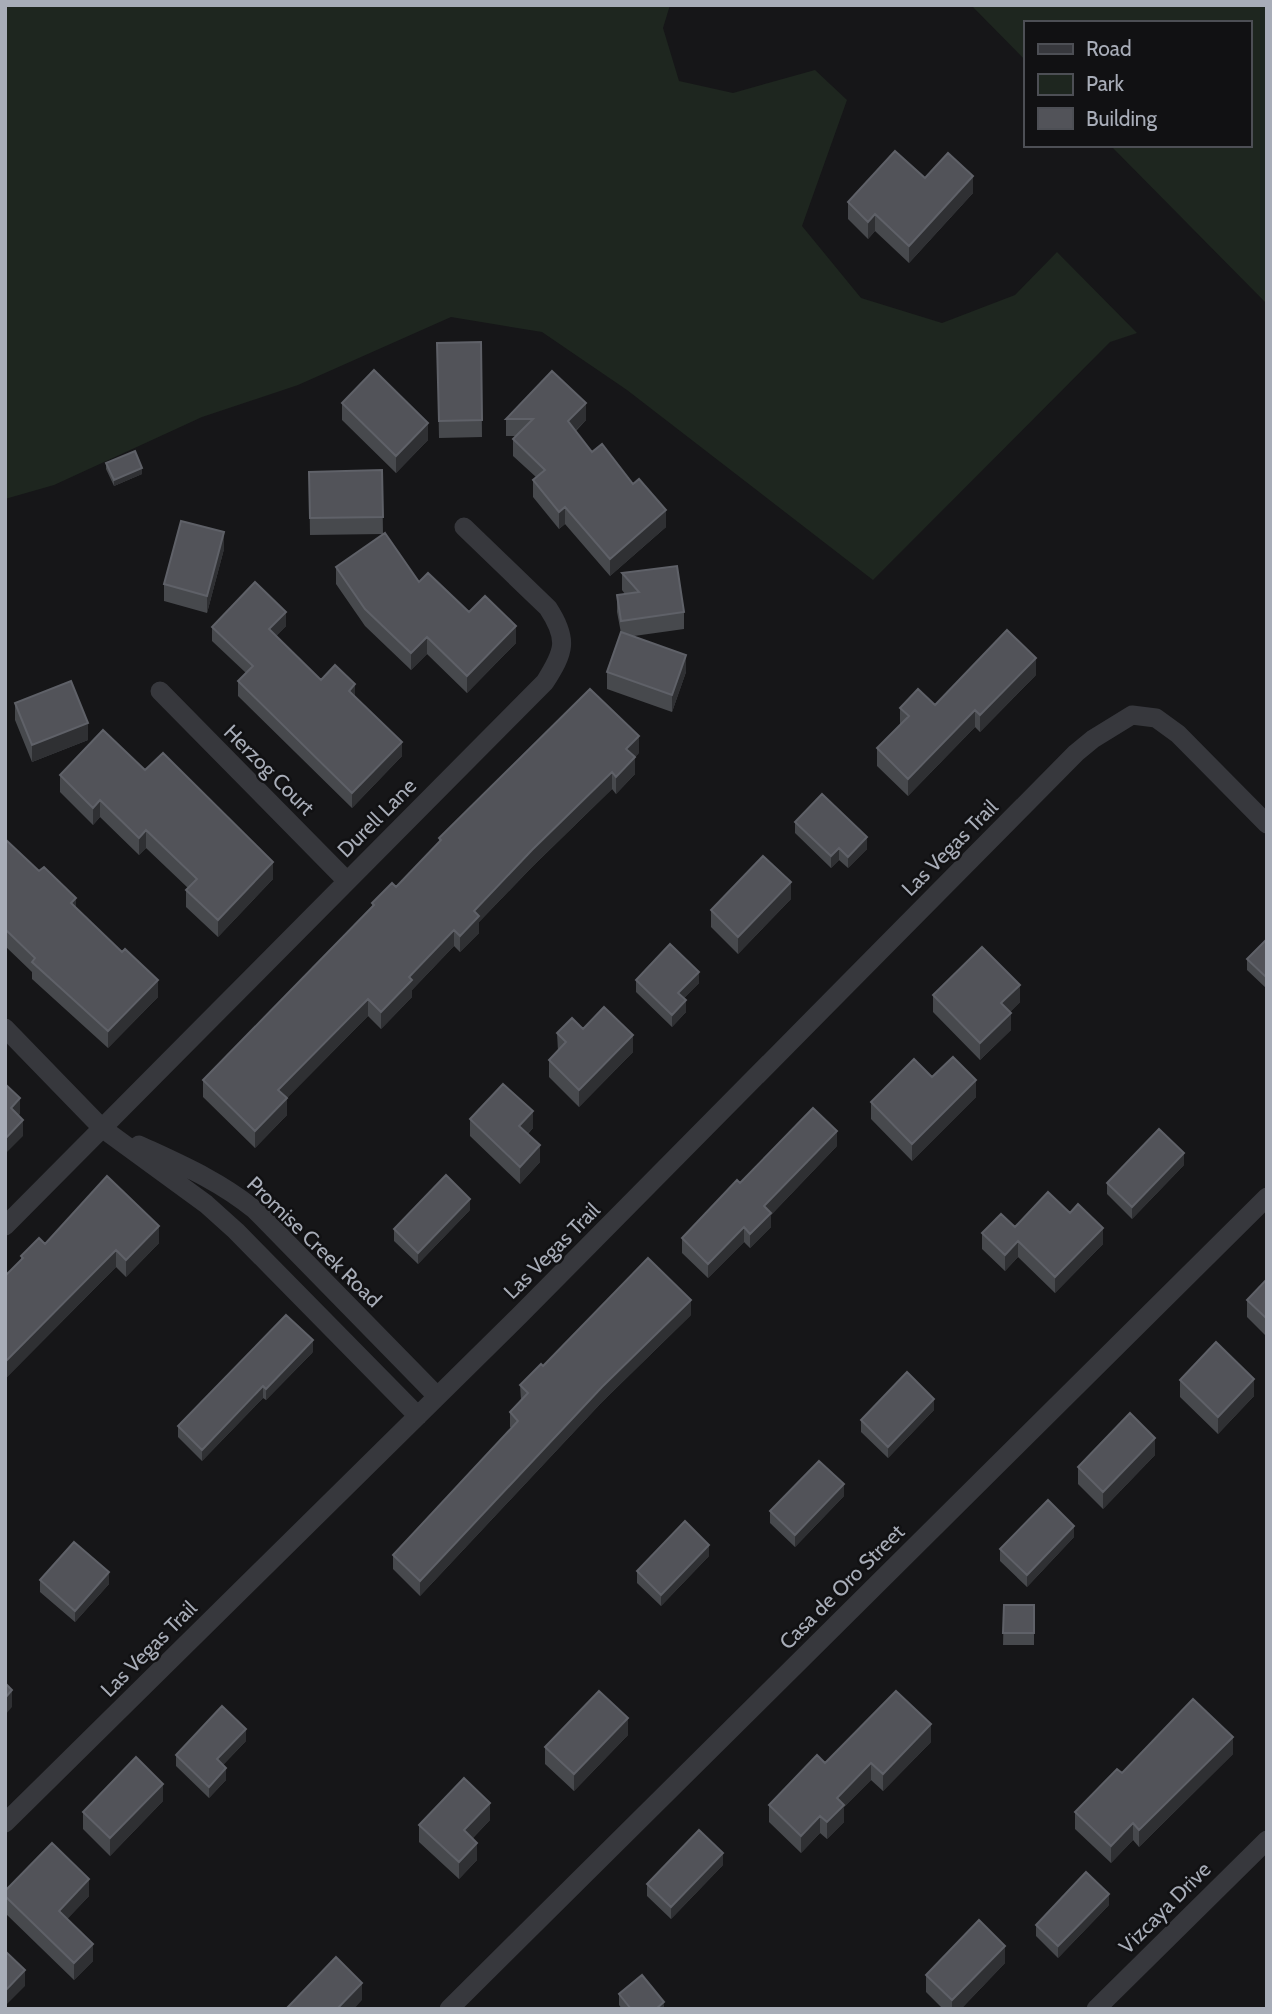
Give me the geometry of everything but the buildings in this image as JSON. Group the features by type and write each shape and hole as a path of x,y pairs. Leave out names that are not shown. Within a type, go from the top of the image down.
{"street":[{"name":"Durell Lane","path":"5,1226 545,682 560,658 563,643 560,630 548,608 464,527"},
{"name":"Herzog Court","path":"160,691 347,881"},
{"name":"Las Vegas Trail","path":"5,1823 529,1306 1076,753 1093,739 1132,715 1156,718 1178,734 1267,824"},
{"name":"Promise Creek Road","path":"5,1028 102,1128 205,1204 236,1231 418,1416"},
{"name":"Promise Creek Road","path":"102,1128 203,1174 255,1210 437,1396"},
{"name":"Casa de Oro Street","path":"449,2009 1267,1197"},
{"name":"Vizcaya Drive","path":"1096,2009 1267,1840"}],"green space":[{"path":"5,5 670,5 663,28 679,81 733,93 815,70 847,100 802,226 861,298 942,323 1015,295 1057,252 1137,333 1110,342 873,580 627,390 542,332 451,317 298,385 202,417 54,485 5,499"},
{"path":"971,5 1267,5 1267,304 1112,147 1251,147 1251,21 1024,21 1024,59"}]}
